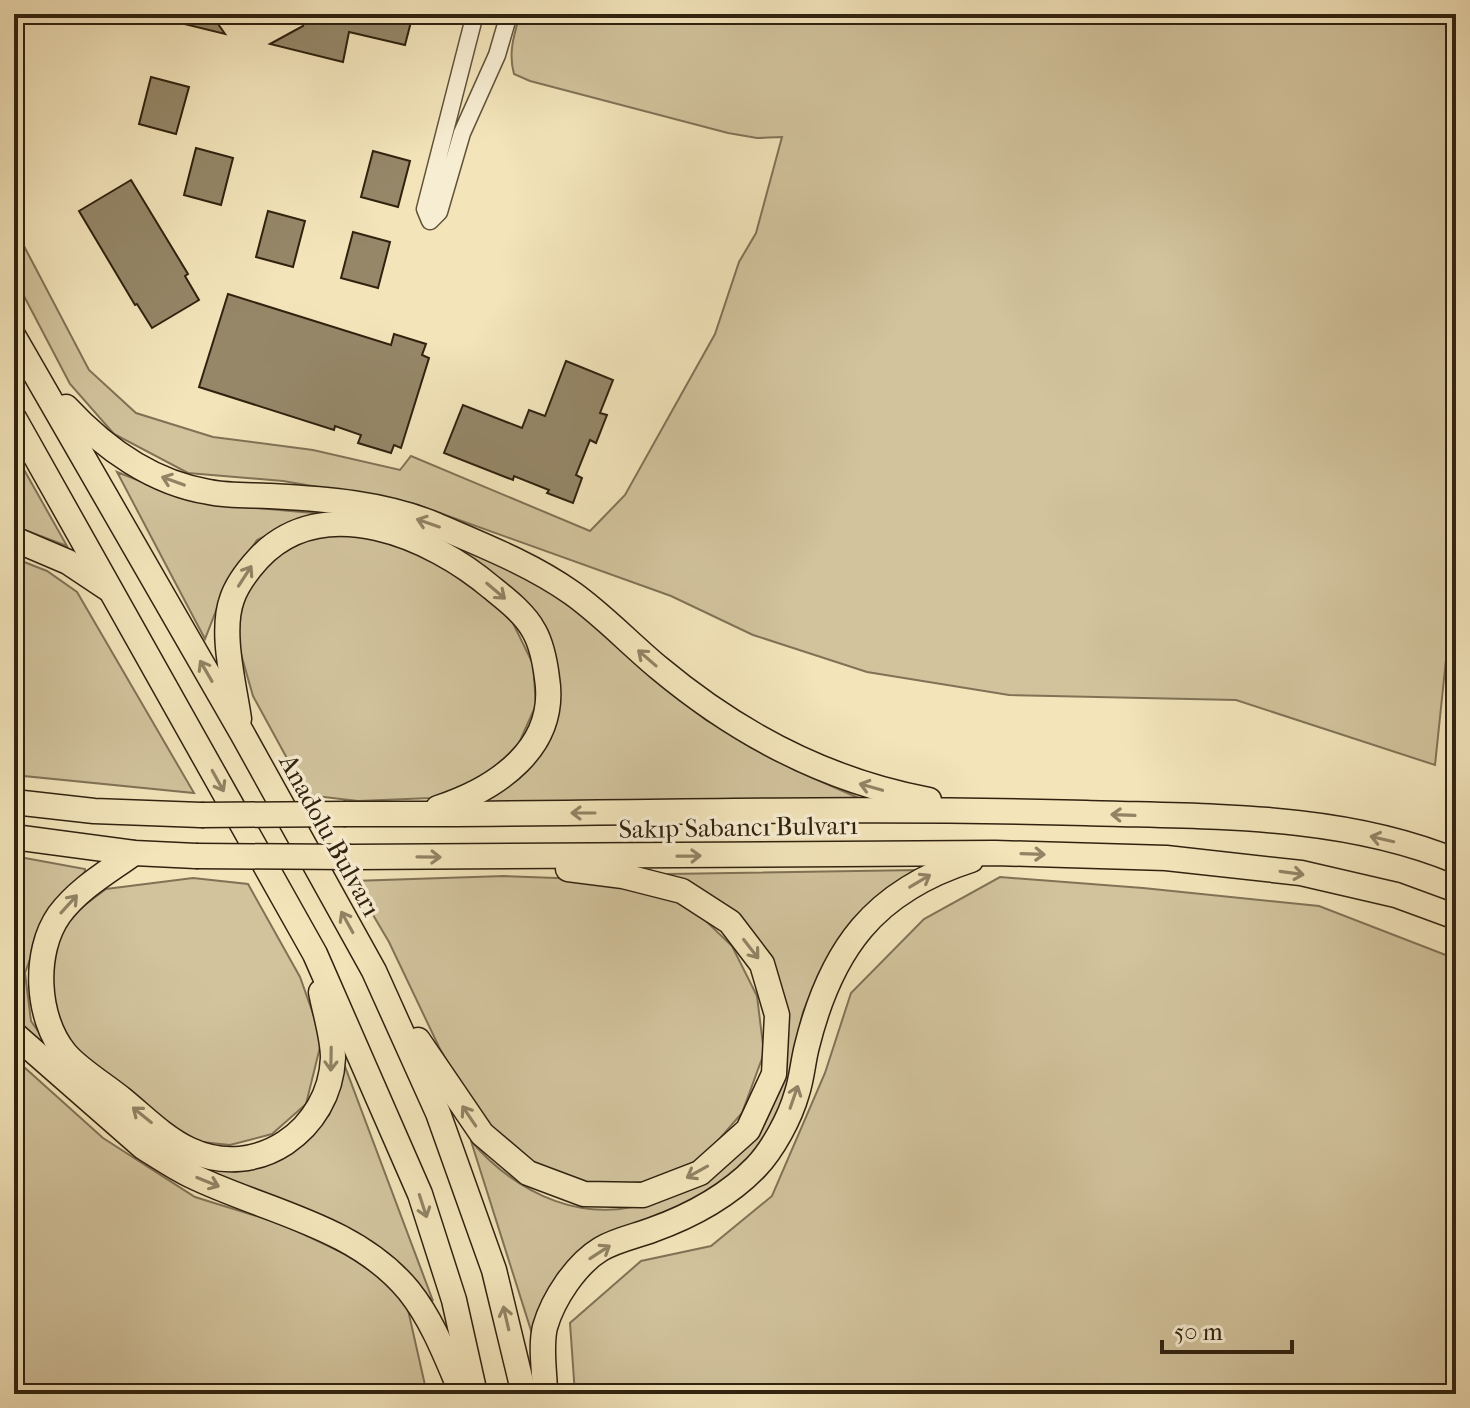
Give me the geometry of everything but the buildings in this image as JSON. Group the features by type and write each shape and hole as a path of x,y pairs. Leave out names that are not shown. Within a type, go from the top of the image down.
{"main road":[{"name":"Anadolu Bulvarı","path":"14,337 242,733 374,971 438,1113 484,1241 524,1394"},
{"path":"36,375 93,436 137,465 171,481 209,492 367,505 426,521 487,547 572,593 692,694 765,743 864,785 893,793 1002,811"},
{"path":"14,418 315,954 420,1194 454,1300 475,1394"},
{"path":"242,733 227,638 231,600 248,570 269,547 302,529 346,523 422,543 469,569 504,598 534,630 545,664 549,703 537,739 513,769 488,788 419,814"},
{"path":"14,539 68,562 111,591"},
{"name":"Sakıp Sabancı Bulvarı","path":"14,802 94,811 201,815 1002,811 1241,818 1333,828 1428,849 1456,861"},
{"name":"Sakıp Sabancı Bulvarı","path":"14,837 134,853 196,856 474,858 995,853 1166,858 1301,873 1396,895 1456,917"},
{"path":"134,853 84,888 58,916 41,972 41,997 48,1023 65,1053 172,1140 189,1150 207,1156 250,1157 291,1140 307,1127 318,1111 328,1087 333,1056 315,954"},
{"path":"545,1394 545,1329 558,1298 575,1273 601,1249 682,1220 717,1200 757,1166 784,1125 797,1094 819,1000 838,958 870,919 897,895 936,872 995,853"},
{"path":"374,971 482,1134 528,1173 584,1194 643,1195 700,1173 748,1130 774,1074 777,1015 762,964 730,922 682,891 623,876 474,858"},
{"path":"14,1034 143,1147 192,1176 344,1239 393,1273 421,1308 462,1394"}],"street":[{"path":"14,17 21,14"},
{"path":"475,14 425,209 430,221 439,212 462,133 497,55 509,14"}],"shaded area":[{"path":"520,14 1456,14 1456,181 1447,266 1454,583 1435,765 1236,700 1009,695 867,672 753,635 671,596 412,503 283,481 188,473 114,434 70,384 14,277 14,227 89,370 136,413 213,437 313,450 400,470 411,456 590,531 625,495 715,334 739,262 756,233 782,137 757,138 728,133 530,81 514,74 512,51"},
{"path":"14,452 67,546 14,526"},
{"path":"117,472 186,499 381,519 457,540 516,569 581,612 644,671 706,720 795,770 870,803 479,805 528,769 548,744 557,701 507,586 455,547 385,526 298,520 257,540 226,585 205,639"},
{"path":"328,533 376,537 426,555 509,615 533,664 536,705 519,743 491,774 431,798 358,801 307,795 253,696 235,633 251,577 286,548"},
{"path":"14,558 47,571 77,592 194,793 14,775"},
{"path":"14,856 85,869 84,880 65,894 42,926 25,973 31,1021 56,1057 100,1100 156,1147 188,1163 235,1168 264,1163 292,1152 329,1115 344,1064 433,1301 404,1274 346,1232 178,1164 155,1150 92,1099 14,1025"},
{"path":"918,870 819,975 803,1012 795,1046 794,1070 770,1135 744,1165 696,1200 595,1245 535,1343 471,1141 510,1177 532,1191 555,1201 605,1210 631,1207 661,1198 755,1125 780,1002 707,894 667,874"},
{"path":"504,876 611,880 682,898 732,946 757,996 764,1053 742,1113 702,1159 643,1182 594,1186 536,1169 482,1125 439,1047 389,942 353,881"},
{"path":"1000,877 1319,906 1456,959 1456,1394 575,1394 570,1323 641,1261 711,1246 772,1196 825,1073 851,993 924,919"},
{"path":"193,878 248,884 300,977 322,1039 306,1104 272,1134 230,1145 192,1141 86,1064 60,1027 44,996 52,951 74,913 106,889"},
{"path":"14,1058 103,1138 195,1197 282,1224 364,1263 406,1301 427,1394 14,1394"}]}
